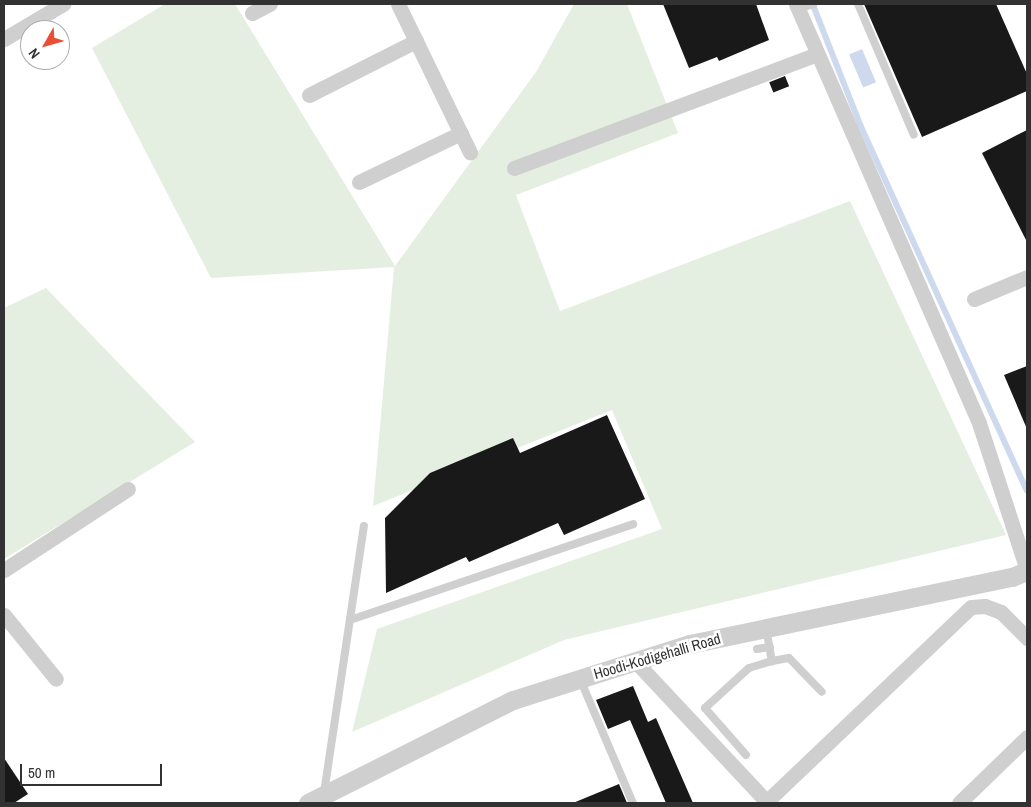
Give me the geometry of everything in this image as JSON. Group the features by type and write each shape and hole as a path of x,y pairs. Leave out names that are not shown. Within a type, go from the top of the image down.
{"street":[{"path":"4,39 63,4"},
{"path":"252,13 270,4"},
{"path":"398,4 470,152"},
{"path":"800,7 817,54 979,423 1027,571"},
{"path":"309,95 416,41"},
{"path":"514,168 817,54"},
{"path":"359,182 461,132"},
{"path":"974,300 1027,278"},
{"path":"4,570 128,489"},
{"name":"Hoodi-Kodigehalli Road","path":"308,803 326,798 513,700 690,644 1012,578 1027,571"},
{"path":"635,661 767,803 971,607 985,606 1001,612 1027,638"},
{"path":"4,615 56,679"},
{"path":"959,803 1027,737"}],"lane":[{"path":"800,7 813,4"},
{"path":"858,4 914,135"},
{"path":"350,620 633,524"},
{"path":"326,798 364,526"},
{"path":"766,628 772,661"},
{"path":"757,649 770,647"},
{"path":"746,755 705,708 749,668 789,658 822,692"},
{"path":"580,679 633,803"}],"green space":[{"path":"165,4 235,4 395,266 536,72 574,4 627,4 678,133 516,195 560,311 850,201 1006,535 564,640 352,732 377,629 662,529 612,410 373,506 394,267 211,278 92,48"},
{"path":"46,288 195,442 4,559 4,308"}],"water":[{"path":"862,49 876,82 863,88 849,54"}],"building":[{"path":"663,4 756,4 769,40 719,61 717,57 689,68"},
{"path":"864,4 996,4 1027,74 1027,91 922,137"},
{"path":"785,76 789,86 773,93 769,82"},
{"path":"1027,130 1027,242 982,153"},
{"path":"1027,366 1027,429 1004,375"},
{"path":"607,415 645,499 564,535 558,523 469,562 466,557 386,593 385,518 430,473 513,438 520,453"},
{"path":"633,686 648,722 656,718 693,803 666,803 630,720 608,729 596,700"},
{"path":"4,758 28,794 14,803 4,803"},
{"path":"619,784 627,803 573,803"}],"waterway":[{"path":"813,4 861,126 1027,490"}]}
